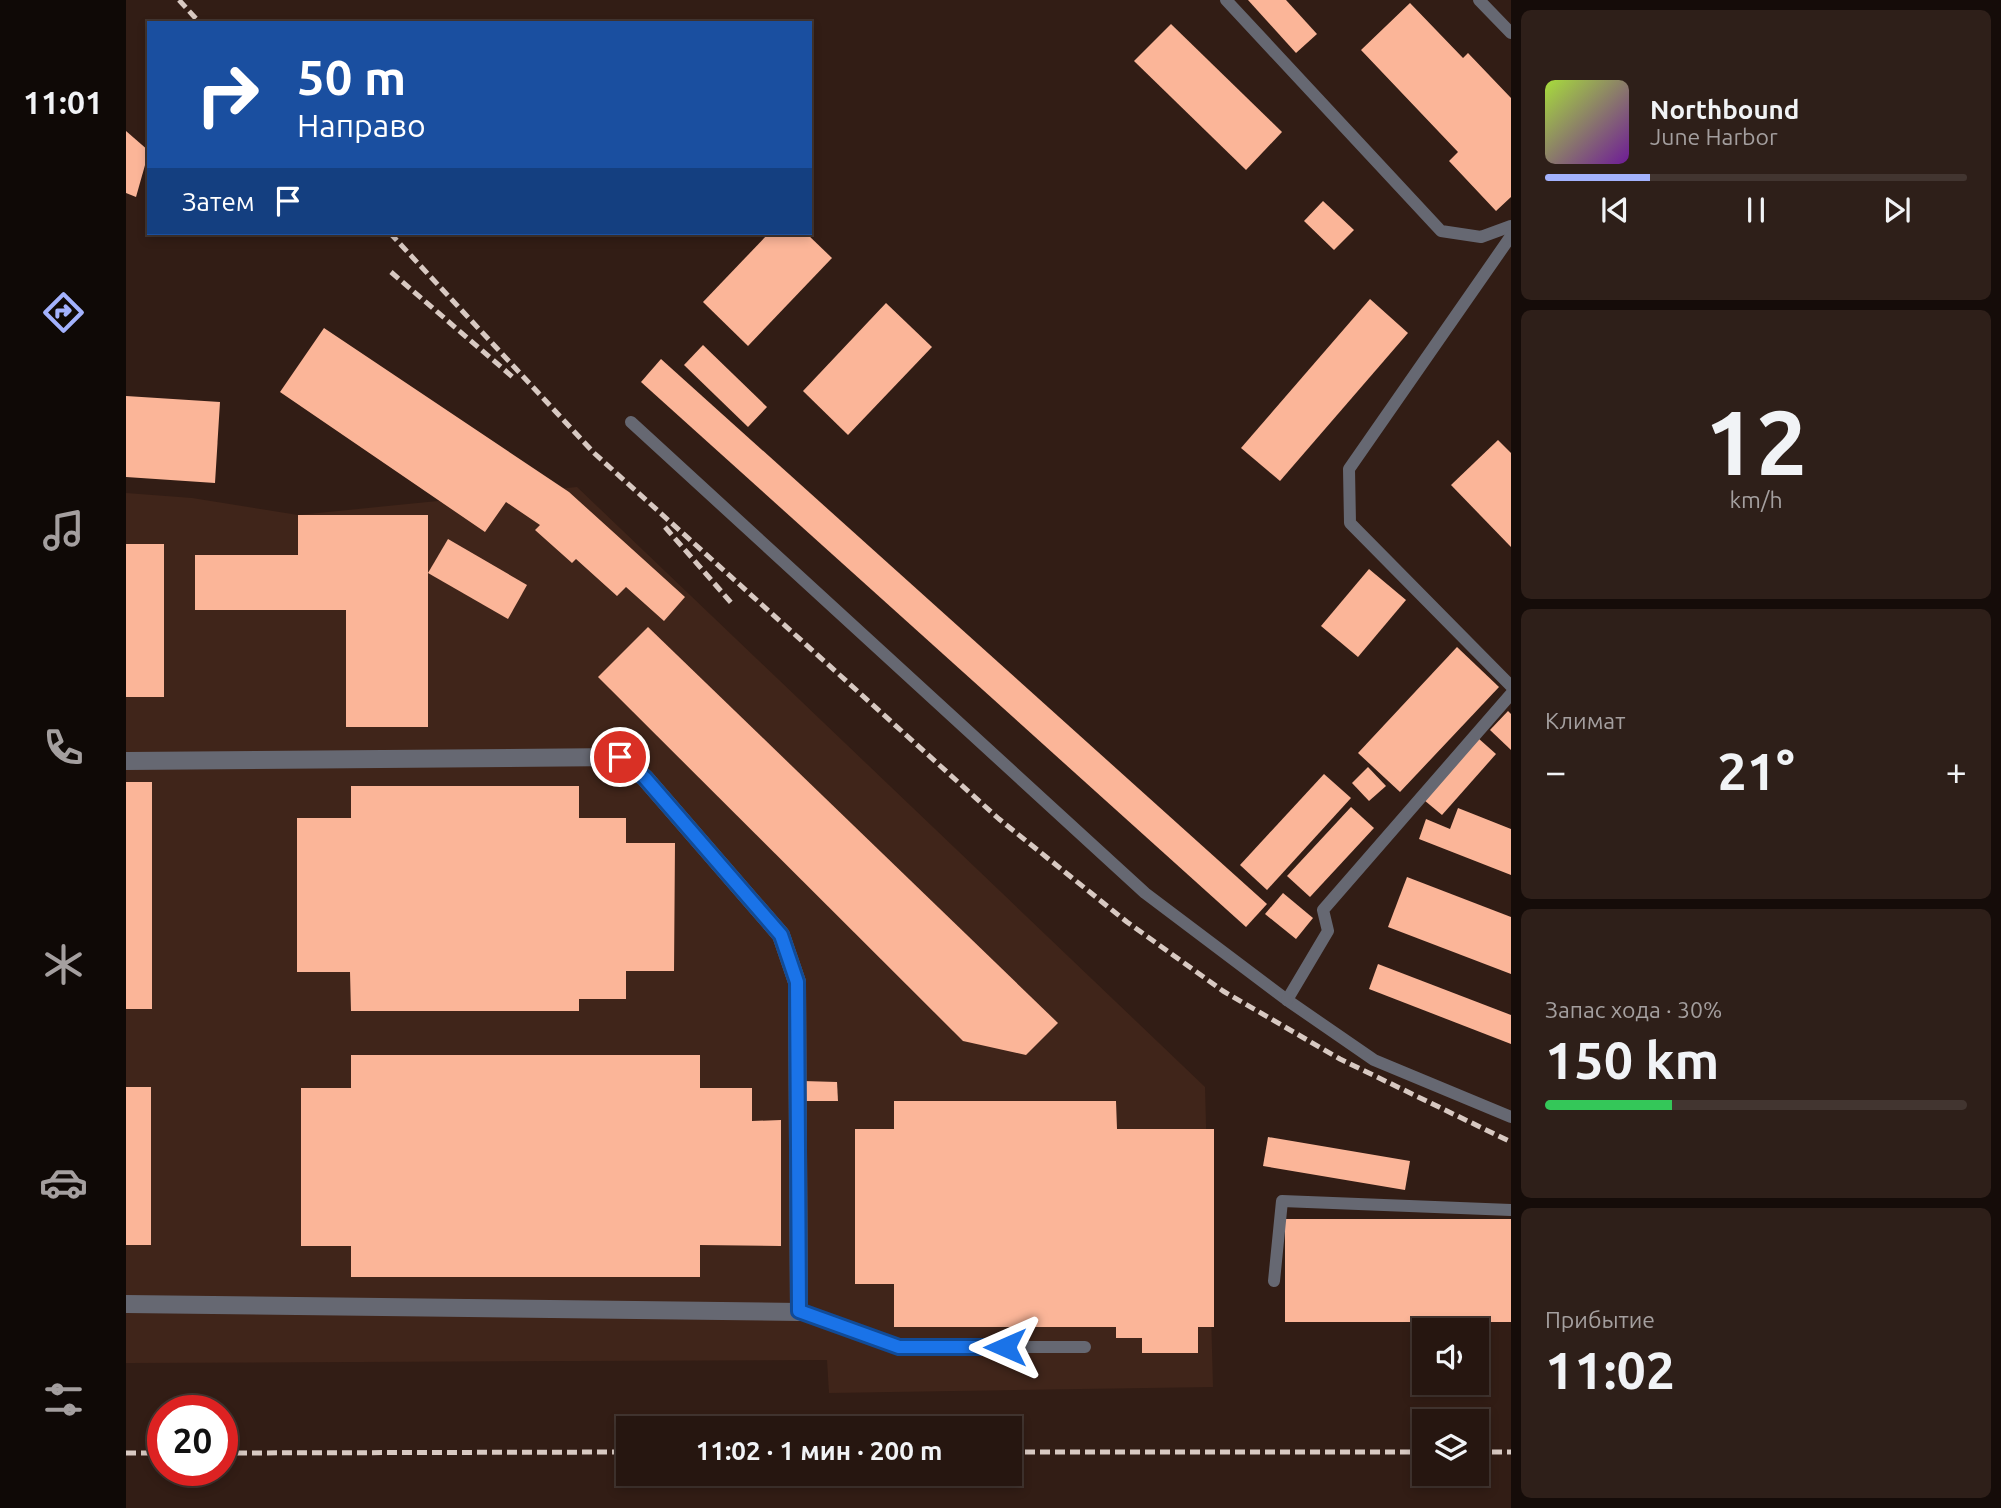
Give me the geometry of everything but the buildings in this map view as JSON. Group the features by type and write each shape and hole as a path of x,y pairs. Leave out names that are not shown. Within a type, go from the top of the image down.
{"street":[{"path":"126,761 620,757 645,778 781,935 797,982 799,1311 126,1304"}],"lane":[{"path":"1226,0 1441,231 1481,237 1511,226"},
{"path":"1479,0 1511,33"},
{"path":"1511,236 1349,469 1350,523 1511,686"},
{"path":"631,422 1145,893 1287,1000 1374,1060 1511,1117"},
{"path":"1287,1000 1328,931 1324,910 1511,694"},
{"path":"1274,1281 1282,1201 1511,1210"},
{"path":"799,1311 899,1347 1084,1347"}],"shaded area":[{"path":"577,487 1205,1087 1213,1387 829,1393 827,1360 126,1363 126,493 192,498 298,515"}],"railway":[{"path":"179,0 198,21"},
{"path":"392,235 594,453 999,819 1127,922 1223,991 1340,1059 1511,1142"},
{"path":"391,272 515,379"},
{"path":"665,527 734,606"},
{"path":"238,1453 616,1452"},
{"path":"1022,1452 1412,1452"},
{"path":"1489,1452 1511,1452"},
{"path":"126,1453 147,1453"}],"route":[{"path":"620,757 645,778 781,935 797,982 799,1311 899,1347 1005,1347"}]}
